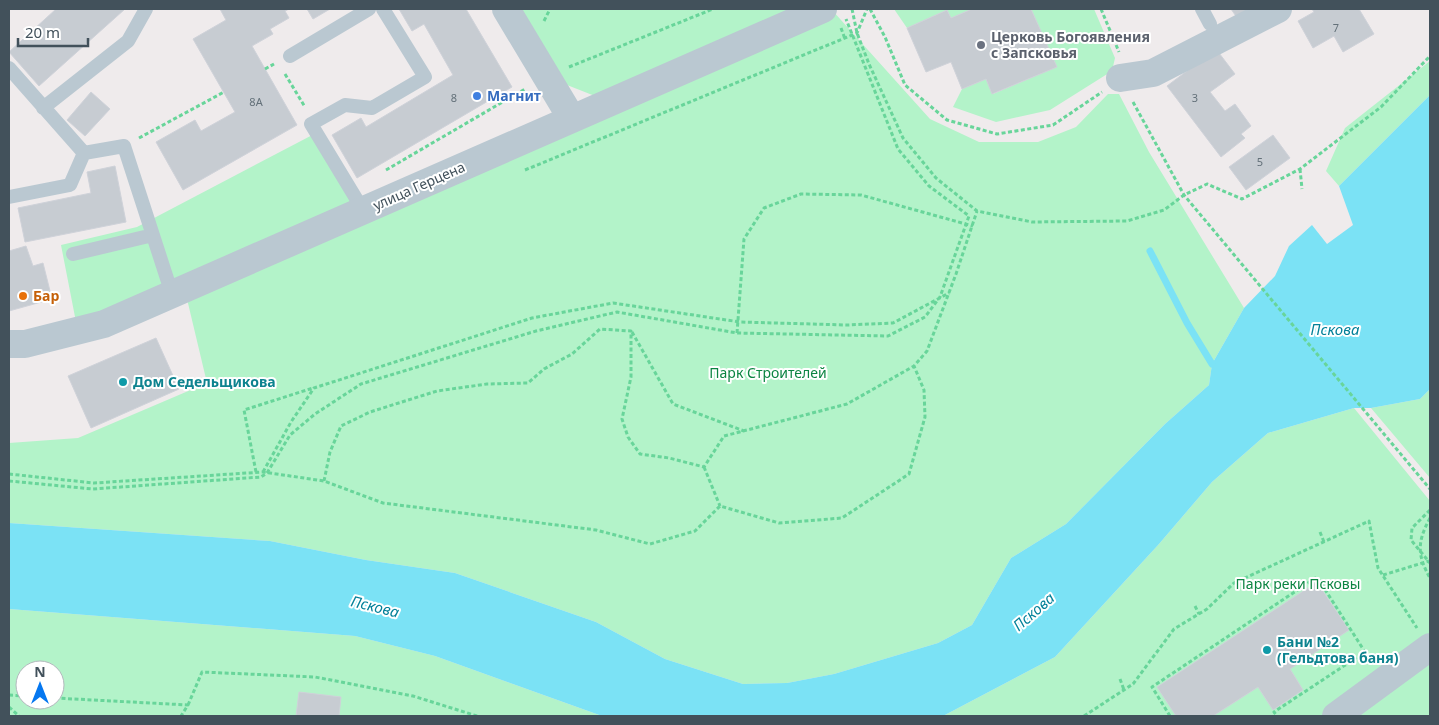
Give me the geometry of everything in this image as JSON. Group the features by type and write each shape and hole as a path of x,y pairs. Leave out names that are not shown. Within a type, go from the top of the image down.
{"street":[{"path":"506,9 572,119"},
{"path":"1120,78 1153,73 1278,9"},
{"name":"улица Герцена","path":"9,344 25,344 104,324 572,119 834,13"},
{"path":"1336,716 1430,647"}],"lane":[{"path":"43,108 128,41 146,9"},
{"path":"290,56 369,9"},
{"path":"363,210 311,124 345,105 372,108 424,77 383,9"},
{"path":"1202,9 1210,24"},
{"path":"9,68 84,153"},
{"path":"84,153 124,146 172,294"},
{"path":"9,197 70,185 84,153"},
{"path":"73,254 153,236"}],"path":[{"path":"852,9 869,64 903,138 936,178 976,211 1032,222 1127,221 1164,210 1184,195 1207,184 1242,199 1300,169 1381,107 1430,56"},
{"path":"870,9 885,37 905,85 947,120 997,134 1054,126 1120,78"},
{"path":"1101,9 1122,60 1120,78 1184,195 1430,489"},
{"path":"9,481 93,489 261,477 290,436 315,414 361,384 536,330 617,312 703,329 737,332 888,336 924,317 940,297 969,216 929,186 898,149 834,13"},
{"path":"282,70 314,122"},
{"path":"124,146 224,92"},
{"path":"1300,169 1302,189"},
{"path":"737,332 740,322 744,239 764,208 801,194 862,195 973,226"},
{"path":"704,467 724,436 847,404 914,366 927,351 973,226 976,211"},
{"path":"256,472 244,410 532,318 613,303 740,322 847,325 893,323 949,292"},
{"path":"324,481 330,452 341,426 363,416 437,391 487,384 528,383 544,370 572,354 600,329 631,331"},
{"path":"631,331 673,404 744,431"},
{"path":"631,331 631,376 622,419 628,437 640,454 669,458 704,467"},
{"path":"720,506 779,523 842,518 909,474 925,417 924,390 914,366"},
{"path":"265,473 291,422 314,388"},
{"path":"704,467 720,506"},
{"path":"9,474 94,483 256,472 324,481 383,503 596,530 650,544 695,531 720,506"},
{"path":"1383,575 1430,562 1411,540 1412,528 1430,510"},
{"path":"1430,518 1422,532 1420,550 1422,564 1430,578"},
{"path":"1084,716 1133,684 1174,629 1207,609 1234,583 1369,521 1378,568 1430,647"},
{"path":"1320,532 1324,542"},
{"path":"1170,716 1152,686 1317,577 1365,652 1274,712 1277,716"},
{"path":"1195,606 1199,614"},
{"path":"181,716 188,705 202,672 315,677 413,696 477,716"},
{"path":"1120,679 1124,690"},
{"path":"65,699 188,705"},
{"path":"9,707 19,716"}],"green space":[{"path":"519,9 793,9 600,98 567,85"},
{"path":"894,9 972,9 951,18 947,10 907,28"},
{"path":"1031,9 1094,9 1115,58 1112,71 1050,110 996,122 953,107 962,89 986,79 993,94 1056,67"},
{"name":"Парк Строителей","path":"832,10 930,119 979,142 1038,142 1076,127 1108,94 1119,94 1149,152 1244,308 1212,364 1209,385 1165,424 1066,524 1011,558 972,625 938,643 834,674 787,683 743,684 665,659 596,622 455,573 366,560 270,541 9,523 9,443 78,438 207,383 187,299"},
{"path":"1430,61 1430,95 1339,186 1326,171 1345,128"},
{"path":"320,131 363,202 76,322 61,245 137,227"},
{"path":"1430,389 1430,478 1371,408 1420,399"},
{"name":"Парк реки Псковы","path":"1354,408 1430,501 1430,716 943,716 1055,657 1159,544 1212,482 1268,433"},
{"path":"9,609 355,636 435,656 602,716 9,716"}],"water":[{"name":"Пскова","path":"1430,95 1430,389 1420,399 1371,408 1354,408 1268,433 1212,482 1159,544 1055,657 943,716 602,716 435,656 355,636 9,609 9,523 270,541 366,560 455,573 596,622 665,659 743,684 787,683 834,674 938,643 972,625 1011,558 1066,524 1165,424 1209,385 1212,364 1244,308 1275,276 1289,246 1312,225 1327,244 1353,225 1339,186"}],"building":[{"path":"56,9 125,9 39,86 9,52"},
{"path":"220,9 289,9 285,11 289,18 270,29 273,34 252,46 297,125 183,190 156,142 195,120 201,131 235,112 193,39 226,20"},
{"path":"307,9 330,9 313,19"},
{"path":"399,9 466,9 512,87 357,178 332,135 361,118 366,127 453,75 424,24 412,31"},
{"name":"Церковь Богоявления с Запсковья","path":"972,9 1031,9 1057,67 992,94 986,79 962,89 951,62 926,72 907,28 947,10 951,18"},
{"path":"1231,9 1267,9 1240,22"},
{"path":"1312,9 1359,9 1374,34 1343,52 1334,36 1313,48 1298,21 1314,12"},
{"path":"1216,49 1235,74 1210,92 1225,111 1235,104 1251,126 1241,134 1245,138 1221,157 1167,86"},
{"path":"91,92 110,109 85,136 67,120"},
{"path":"1273,135 1290,158 1246,190 1229,167"},
{"path":"115,166 126,222 25,242 18,208 91,193 87,172"},
{"path":"26,246 33,266 43,263 52,299 9,311 9,251"},
{"name":"Дом Седельщикова","path":"156,338 179,389 91,428 68,376"},
{"name":"Бани №2 (Гельдтова баня)","path":"1317,582 1349,630 1290,669 1303,690 1273,710 1258,687 1213,716 1176,716 1157,687"},
{"path":"299,692 341,697 339,716 296,716"}],"waterway":[{"path":"1150,251 1187,323 1212,364"}],"place":[{"name":"Церковь Богоявления с Запсковья","path":"981,45"},
{"name":"Магнит","path":"477,96"},
{"name":"Бар","path":"23,296"},
{"name":"Дом Седельщикова","path":"123,382"},
{"name":"Бани №2 (Гельдтова баня)","path":"1267,650"}]}
